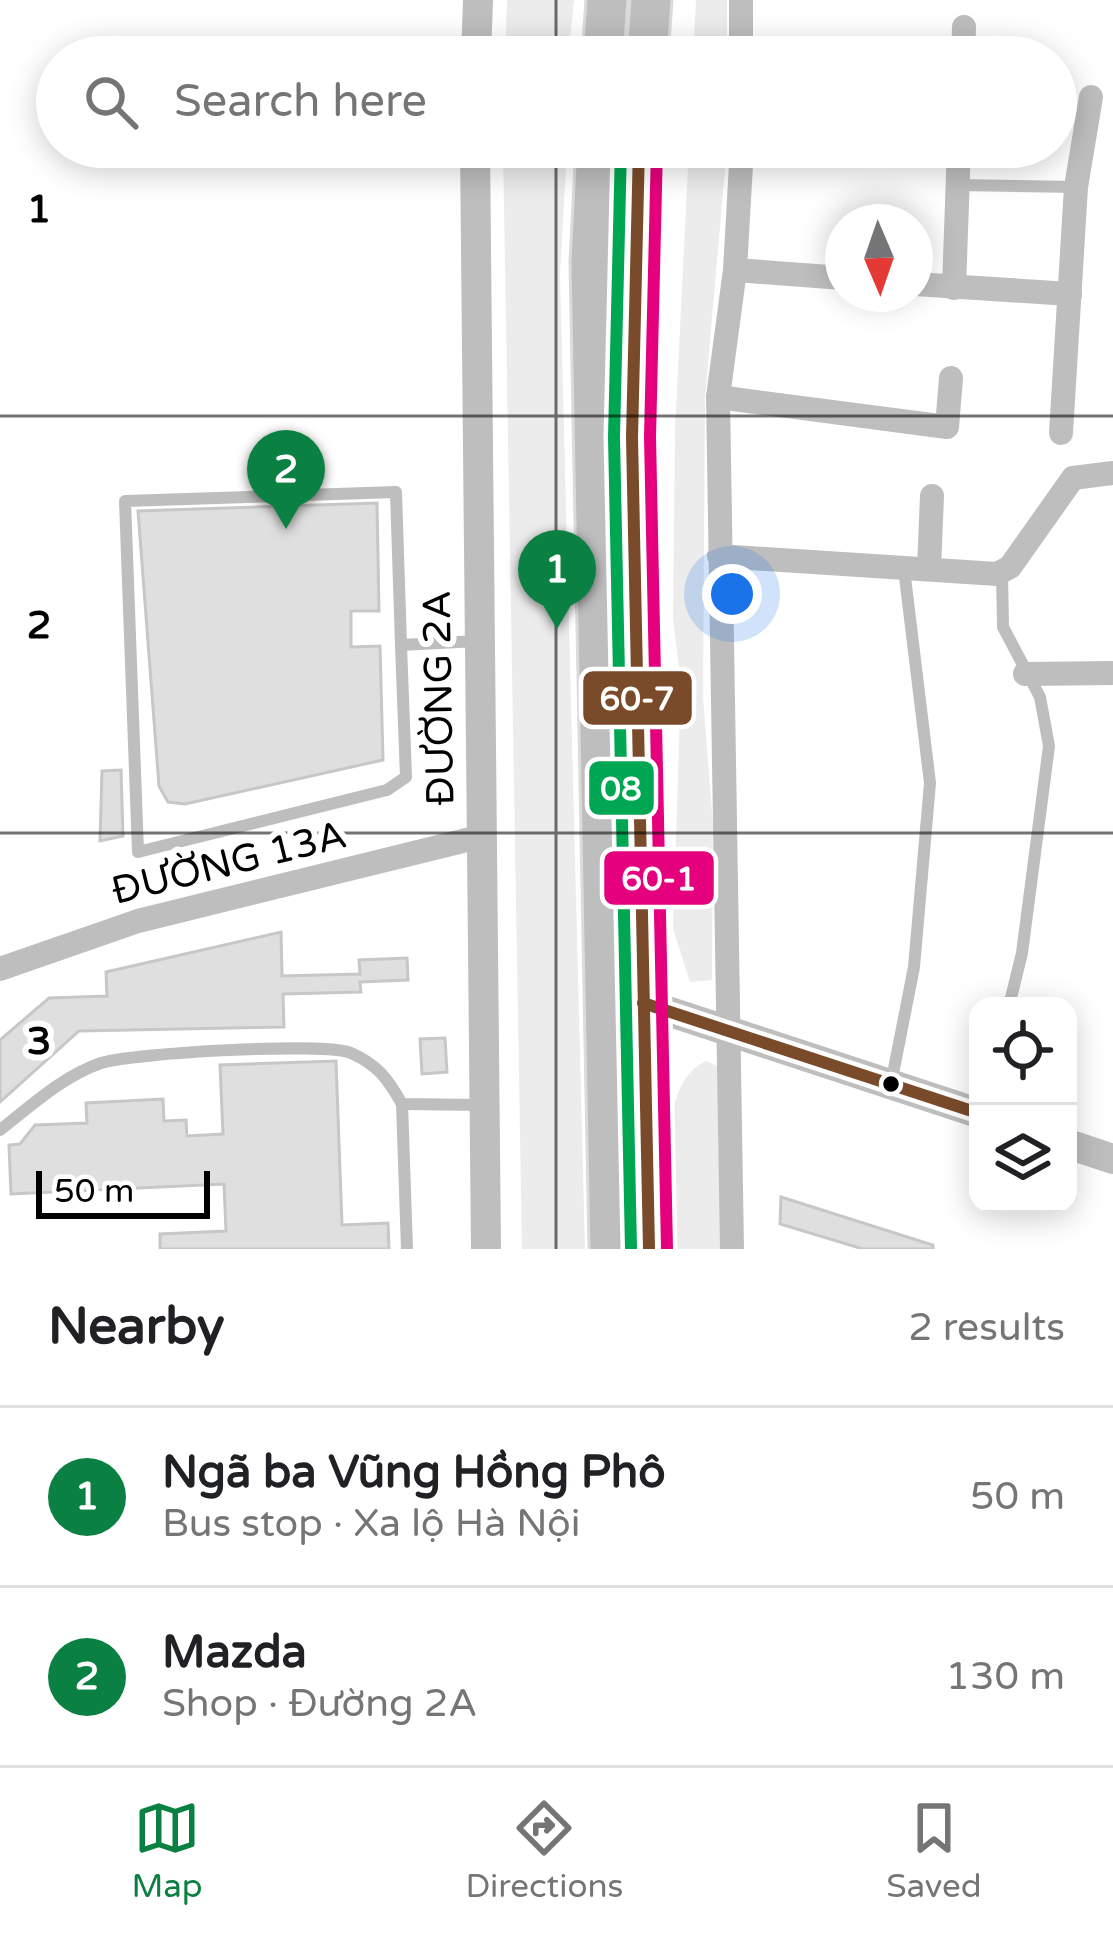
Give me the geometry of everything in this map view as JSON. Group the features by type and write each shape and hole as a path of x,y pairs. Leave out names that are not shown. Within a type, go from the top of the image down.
{"highway":[{"path":"604,36 607,0"},
{"path":"648,36 651,0"},
{"path":"596,168 591,262 610,1249"},
{"path":"638,168 631,357 649,1249"}],"street":[{"path":"477,36 478,0"},
{"path":"741,0 741,36"},
{"path":"964,27 964,36"},
{"path":"1060,433 1076,188 1091,97"},
{"name":"ĐƯỜNG 2A","path":"475,168 486,1249"},
{"path":"732,1249 718,397 735,269 741,168"},
{"path":"954,288 958,168"},
{"path":"735,269 825,276"},
{"path":"933,286 1070,294"},
{"path":"718,397 947,427 951,378"},
{"path":"719,556 1002,572 1073,478 1113,472"},
{"path":"917,567 932,496"},
{"path":"1025,674 1113,673"},
{"name":"ĐƯỜNG 13A","path":"0,969 138,921 479,837"},
{"path":"643,1003 969,1110"},
{"path":"1077,1147 1113,1159"}],"lane":[{"path":"958,185 1076,188"},
{"path":"396,492 401,644 406,777 387,790 138,852 125,501 396,492"},
{"path":"890,1085 914,967 929,783 917,567"},
{"path":"1002,572 1003,627 1040,697 1049,746 1022,953 1011,997"},
{"path":"401,644 477,641"},
{"path":"0,1130 55,1087 101,1063 164,1054 346,1050 384,1071 402,1104 407,1249"},
{"path":"402,1104 484,1105"}],"shaded area":[{"path":"507,0 574,0 570,36 506,36"},
{"path":"696,0 727,0 727,36 694,36"},
{"path":"503,168 566,168 560,275 585,1249 522,1249"},
{"path":"688,168 725,168 705,398 703,697 713,825 712,980 690,982 673,929 681,683 673,619 675,430"},
{"path":"706,1061 721,1068 728,1249 672,1249 672,1118 689,1074"}],"building":[{"path":"377,503 379,611 351,611 351,647 380,646 383,760 185,804 168,802 159,786 138,511"},
{"path":"121,770 123,836 100,841 102,771"},
{"path":"281,932 282,976 360,974 359,960 407,958 408,980 360,982 361,992 283,994 284,1027 79,1031 0,1102 0,1040 49,998 107,996 106,972"},
{"path":"445,1038 447,1072 422,1074 420,1039"},
{"path":"336,1061 342,1225 388,1223 389,1249 160,1249 160,1234 226,1231 224,1184 11,1194 9,1145 20,1144 35,1125 87,1123 86,1103 163,1099 164,1121 186,1120 187,1136 223,1134 220,1065"},
{"path":"781,1197 933,1245 933,1249 863,1249 780,1224"}],"transit line":[{"name":"08","path":"620,168 614,437 631,1249"},
{"name":"60-7","path":"638,168 632,437 649,1249"},
{"name":"60-1","path":"656,168 650,437 667,1249"},
{"name":"60-7","path":"643,1003 969,1110"}],"place":[{"name":"Mazda","path":"286,529"},
{"name":"Ngã ba Vũng Hồng Phô","path":"557,629"}]}
